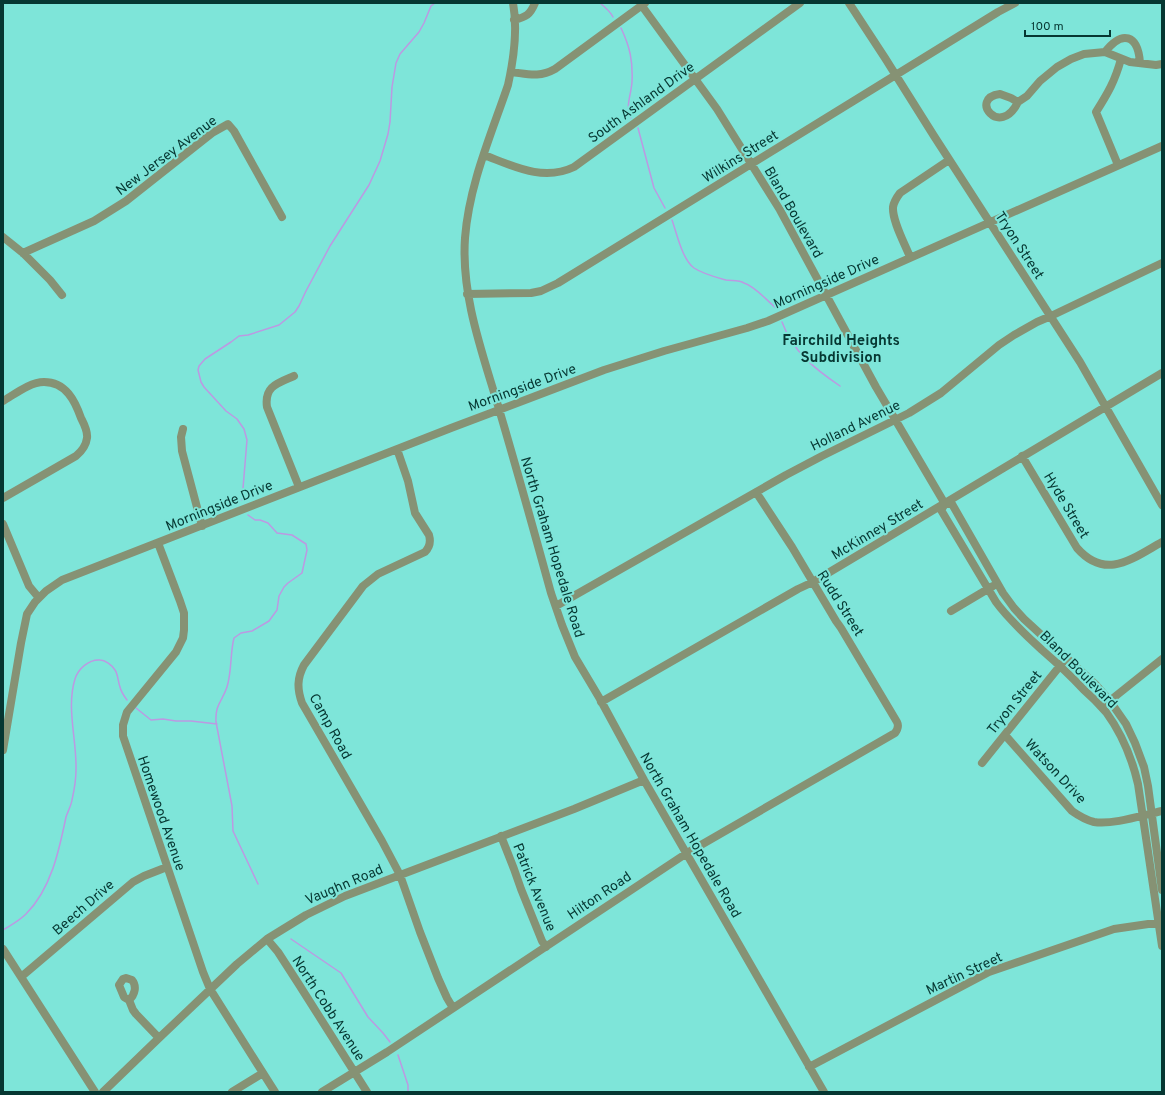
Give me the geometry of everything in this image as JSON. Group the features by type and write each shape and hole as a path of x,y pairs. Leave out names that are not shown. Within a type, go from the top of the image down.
{"street":[{"name":"North Graham Hopedale Road","path":"513,3 515,41 511,72 474,185 467,222 465,258 467,294 477,333 562,626 575,657 644,780 824,1092"},
{"path":"514,20 528,15 532,11 535,3"},
{"name":"South Ashland Drive","path":"484,155 531,172 551,174 566,171 613,139 800,3"},
{"name":"Tryon Street","path":"849,3 1080,362 1162,504"},
{"name":"Wilkins Street","path":"467,294 526,294 550,288 1014,3"},
{"path":"511,72 535,75 549,73 644,4"},
{"name":"Bland Boulevard","path":"644,4 721,115 780,210 876,388 944,504"},
{"path":"1105,52 1116,40 1121,38 1128,39 1134,42 1137,47 1140,63"},
{"path":"1018,102 1027,96 1049,73 1064,62 1084,54 1105,52 1130,62 1156,65 1162,64"},
{"path":"1118,164 1096,112 1114,82 1121,59"},
{"name":"New Jersey Avenue","path":"23,253 108,214 212,133 228,124 234,131 282,217"},
{"name":"Morningside Drive","path":"3,750 24,622 31,608 39,598 62,580 499,409 604,370 768,321 910,257 941,245 1118,164 1162,146"},
{"path":"910,257 894,215 893,206 896,199 905,190 949,160"},
{"path":"3,237 23,253 50,280 62,295"},
{"name":"Holland Avenue","path":"556,606 756,492 822,456 909,413 940,393 999,345 1014,335 1037,322 1162,263"},
{"name":"McKinney Street","path":"601,702 812,582 1162,373"},
{"path":"294,376 279,382 272,387 268,392 266,402 299,487"},
{"path":"3,401 37,383 43,382 56,384 73,398 86,429 87,437 84,448 76,456 3,498"},
{"path":"183,429 181,437 182,451 202,526"},
{"name":"Camp Road","path":"397,449 408,481 415,513 429,535 430,546 425,552 378,574 363,586 304,664 298,685 302,703 400,875 435,971 453,1008"},
{"name":"Hyde Street","path":"1022,456 1077,548 1087,557 1101,564 1120,564 1128,562 1162,542"},
{"name":"Rudd Street","path":"756,492 898,722 897,730"},
{"name":"Bland Boulevard","path":"944,504 952,504 997,583 1014,608 1095,684 1110,700 1126,724 1140,754 1148,786 1153,813 1162,890"},
{"name":"Bland Boulevard","path":"944,504 941,510 996,602 1010,620 1102,707 1116,728 1129,755 1138,784 1160,922 1162,946"},
{"path":"3,524 29,586 39,598"},
{"name":"Homewood Avenue","path":"158,543 184,613 183,638 176,652 129,708 124,718 122,729 123,736 210,989 275,1092"},
{"path":"951,611 997,583"},
{"name":"Tryon Street","path":"982,763 1066,658"},
{"path":"1102,707 1162,659"},
{"name":"Hilton Road","path":"322,1092 453,1008 687,853 895,733 897,730"},
{"name":"Watson Drive","path":"1005,734 1072,811 1080,816 1094,822 1103,822 1142,816 1162,811"},
{"name":"Vaughn Road","path":"103,1092 242,959 267,939 294,922 345,896 581,806 644,780"},
{"name":"Patrick Avenue","path":"501,836 539,934 546,947"},
{"name":"Beech Drive","path":"21,976 128,885 144,876 167,867"},
{"name":"Martin Street","path":"809,1067 989,972 1114,929 1160,922"},
{"name":"North Cobb Avenue","path":"267,939 282,958 367,1092"},
{"path":"3,949 95,1092"},
{"path":"129,1000 136,1014 159,1038"},
{"path":"232,1092 263,1073"}],"waterway":[{"path":"242,500 247,440 244,429 237,419 226,411 204,387 198,370 199,366 205,359 239,336 248,335 279,325 295,312 299,306 330,246 369,185 380,161 390,122 392,87 396,63 400,54 419,32 431,6 435,3"},
{"path":"600,3 613,17"},
{"path":"621,28 629,48 632,67 632,82 628,105 631,118"},
{"path":"638,128 654,188 665,208"},
{"path":"672,220 683,253 694,268 701,272 726,280 740,281 757,291 776,308"},
{"path":"782,322 792,342 806,359 840,386"},
{"path":"248,515 255,520 268,523 277,533 292,535 306,544 307,550 302,573 284,587 279,596 277,610 269,621 252,631 241,633 234,638 229,681 219,703 216,716 232,806 233,831 258,884"},
{"path":"3,930 15,923 35,904 48,881 57,856 66,817 72,802 76,774 72,724 72,690 76,675 84,665 92,661 102,660 112,666 116,672 121,691 127,700"},
{"path":"136,708 151,720 163,719 217,724"},
{"path":"291,939 341,973 368,1017 390,1042"},
{"path":"398,1055 408,1085 408,1092"}],"district":[{"name":"Fairchild Heights Subdivision","path":"841,348"}]}
